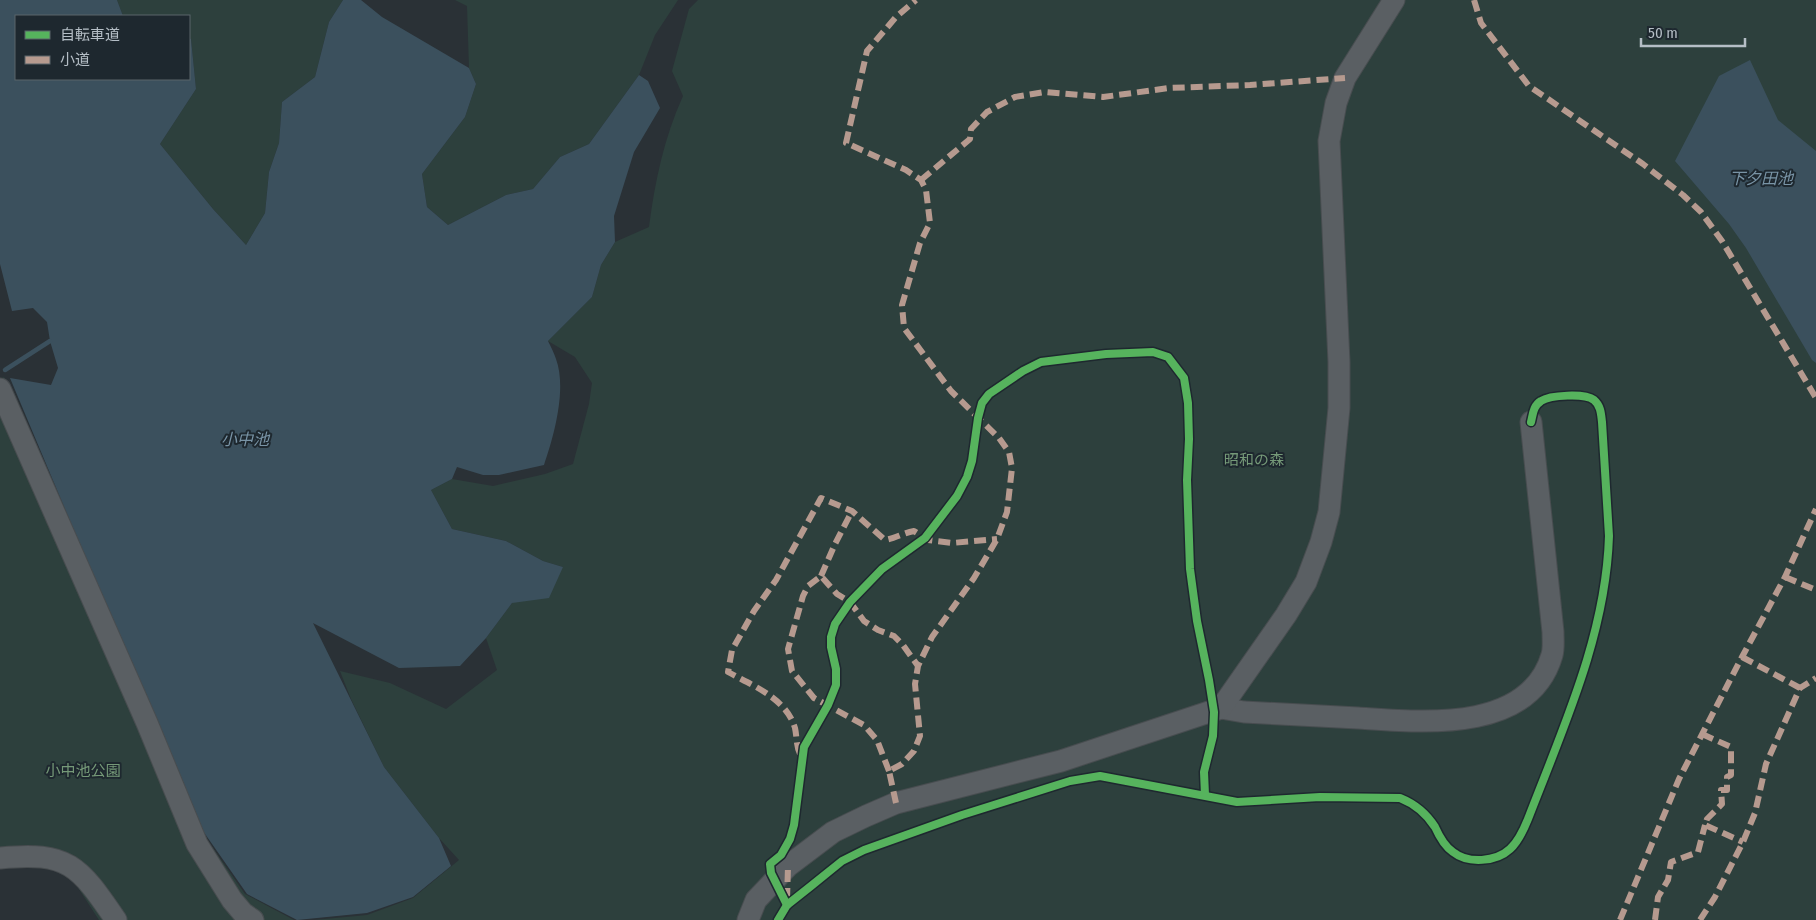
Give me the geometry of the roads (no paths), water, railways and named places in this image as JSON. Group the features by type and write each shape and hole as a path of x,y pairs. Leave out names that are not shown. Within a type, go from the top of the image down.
{"street":[{"path":"1221,708 1286,615 1306,582 1321,542 1329,512 1338,418 1339,362 1329,141 1336,103 1345,78 1394,0"},
{"path":"0,389 147,723 196,844 232,900 243,913 254,920"},
{"path":"748,920 756,900 788,866 833,832 866,816 896,803 1061,760 1221,708 1244,712 1410,721 1450,721 1482,715 1503,708 1522,698 1538,682 1546,668 1552,654 1554,632 1531,422"},
{"path":"0,858 21,856 49,857 67,863 91,883 116,920"}],"water":[{"name":"小中池","path":"0,0 117,0 123,15 15,15 15,80 190,80 191,39 196,89 160,144 213,209 246,245 265,213 269,172 279,143 282,102 315,77 329,22 343,0 361,0 382,17 469,68 476,84 465,117 422,174 427,207 448,225 506,195 533,189 560,157 589,144 639,75 648,81 660,108 634,152 614,216 615,242 601,265 592,297 548,341 559,371 560,398 552,440 544,465 499,475 483,475 457,467 452,479 431,490 452,529 506,541 543,561 563,567 549,598 512,603 486,638 460,666 399,668 313,623 384,767 439,838 451,866 413,897 367,913 297,920 247,894 196,821 10,378 51,385 58,368 50,341 47,322 33,308 12,311 0,264"},
{"name":"下夕田池","path":"1750,60 1778,120 1816,151 1816,363 1812,360 1746,248 1729,224 1675,161 1719,76"}],"waterway":[{"path":"5,370 50,341"}],"park label":[{"name":"昭和の森","path":"1254,460"},
{"name":"小中池公園","path":"83,771"}]}
